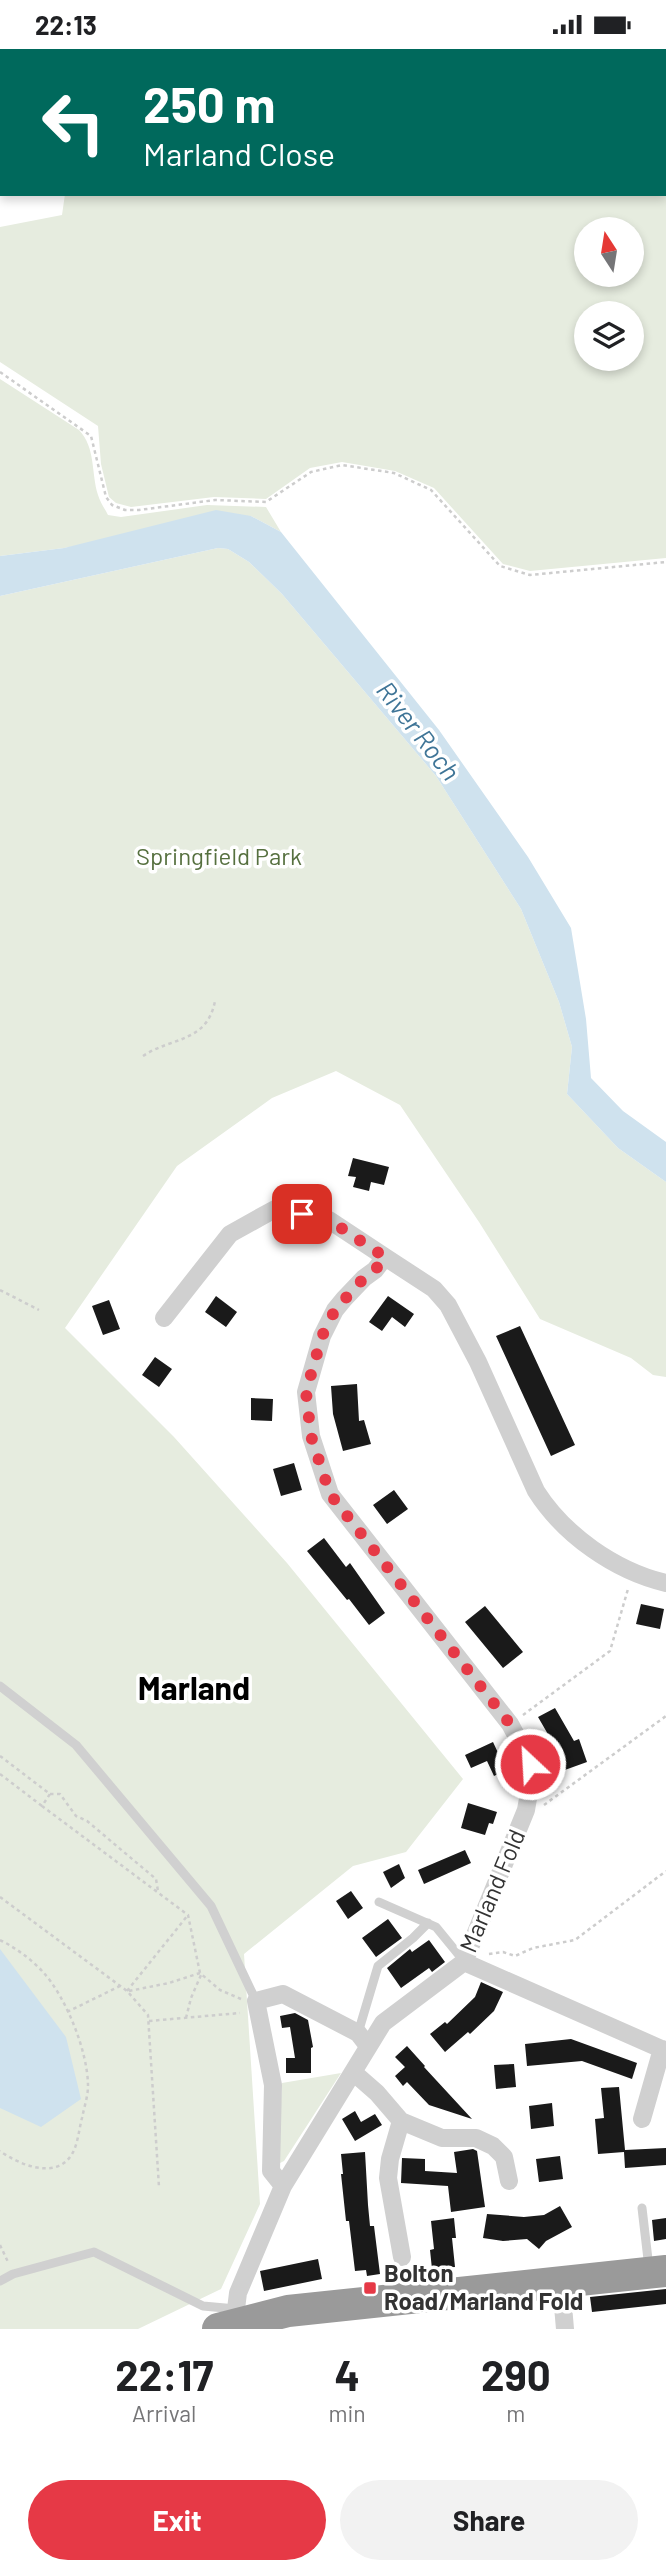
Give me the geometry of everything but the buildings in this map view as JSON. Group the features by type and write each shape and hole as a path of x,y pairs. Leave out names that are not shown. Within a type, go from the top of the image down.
{"highway":[{"path":"230,2323 288,2311 658,2272"}],"street":[{"path":"164,1318 230,1234 275,1209 329,1220 434,1289 448,1305 478,1362 536,1491 549,1511 587,1544 633,1573 666,1583"},
{"name":"Marland Fold","path":"230,2323 244,2277 283,2186 353,2071 363,2040 464,1962 526,1810 532,1773 510,1724 330,1494 311,1436 306,1392 322,1336 335,1310 385,1257"},
{"path":"464,1962 664,2050 642,2119"},
{"path":"283,2186 271,2171 273,2085 250,1999 283,1994 363,2040"},
{"path":"353,2071 401,2121 442,2138 476,2138 504,2157 510,2169"},
{"path":"401,2121 390,2159 388,2178 402,2257"},
{"path":"561,2283 565,2329"}],"lane":[{"path":"0,1686 76,1745 211,1906 250,1999"},
{"path":"379,1902 428,1923 443,1934 464,1962"},
{"path":"363,2040 378,1966 428,1923"},
{"path":"642,2209 658,2272"},
{"path":"0,2281 13,2274 94,2252 202,2306 230,2323"}],"path":[{"path":"0,372 91,436 106,497 112,505 125,510 215,500 267,502 311,472 342,465 394,473 431,490 500,566 530,575 666,562"},
{"path":"143,1056 156,1047 193,1035 204,1025 215,1000"},
{"path":"0,1290 39,1310"},
{"path":"510,1724 610,1651 633,1573"},
{"path":"526,1810 539,1809 666,1716"},
{"path":"0,1756 50,1794 60,1794 76,1816 87,1821 156,1879 158,1893"},
{"path":"0,1774 188,1915 200,1974 186,2018"},
{"path":"42,1806 50,1794"},
{"path":"464,1962 503,1952 515,1956 533,1948 575,1940 666,1871"},
{"path":"0,1897 127,1991 148,2015 159,2187"},
{"path":"127,1991 188,1915"},
{"path":"0,1940 16,1948 43,1972 78,2036 88,2087 72,2155 56,2167 19,2164 0,2151"},
{"path":"149,2021 243,2013 250,1999 220,1990 200,1974"},
{"path":"127,1991 200,1974"},
{"path":"66,2012 120,1986"},
{"path":"0,2245 13,2274"}],"green space":[{"path":"65,196 666,196 666,558 530,571 503,564 434,488 395,471 342,462 310,468 266,499 214,497 131,507 116,503 109,497 101,464 98,426 0,362 0,227 62,215"},
{"path":"0,379 79,430 91,453 98,495 108,515 121,517 207,505 266,507 281,532 251,516 64,548 0,556"},
{"name":"Springfield Park","path":"218,548 228,549 249,562 282,594 436,776 521,909 559,1002 572,1047 567,1094 618,1148 666,1182 666,1377 653,1375 631,1358 540,1319 400,1105 336,1071 272,1098 177,1166 65,1328 174,1437 287,1563 463,1779 406,1852 353,1866 244,1954 260,2204 221,2289 138,2329 0,2329 0,596"},
{"path":"341,2073 284,2161 280,2163 282,2083"}],"water":[{"name":"River Roch","path":"216,510 251,516 281,532 439,730 528,857 571,928 586,1019 591,1078 623,1111 666,1142 666,1182 618,1148 567,1094 572,1047 559,1002 521,909 436,776 282,594 249,562 228,549 218,548 0,596 0,556 64,548"},
{"path":"0,1949 66,2037 81,2099 41,2127 0,2108"}],"place":[{"name":"Bolton Road/Marland Fold","path":"370,2288"}],"district":[{"name":"Marland","path":"194,1689"}],"route":[{"path":"302,1214 329,1220 385,1257 335,1310 322,1336 306,1392 311,1436 330,1494 510,1724 530,1764"}]}
